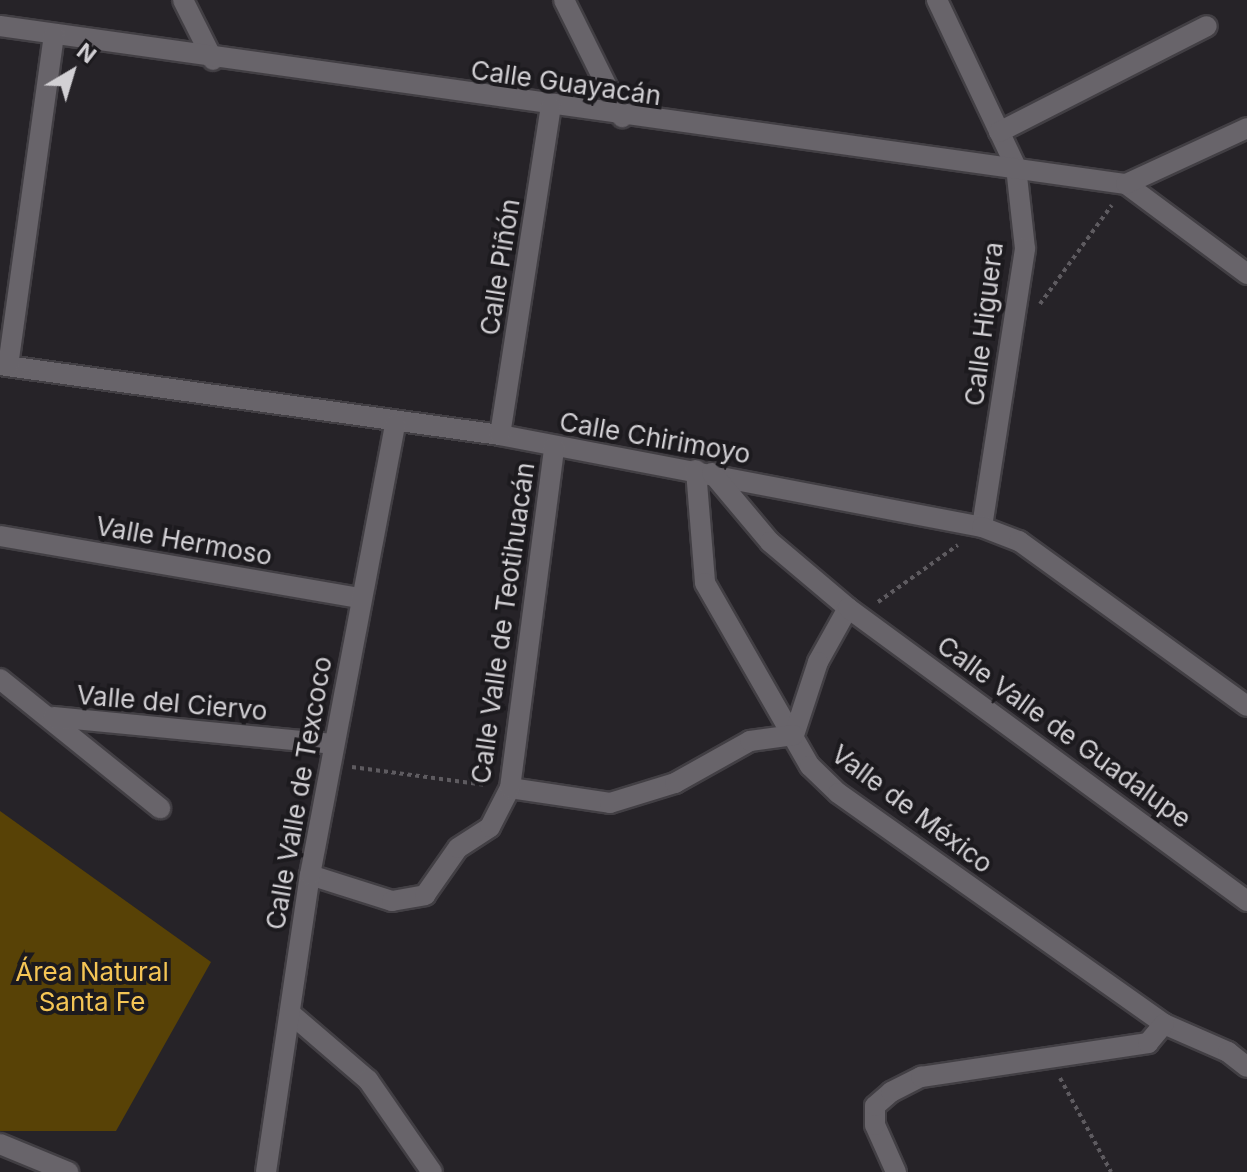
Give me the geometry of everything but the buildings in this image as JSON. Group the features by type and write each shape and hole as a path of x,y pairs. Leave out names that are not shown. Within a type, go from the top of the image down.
{"street":[{"path":"183,0 213,60"},
{"path":"564,0 622,117"},
{"name":"Calle Higuera","path":"937,0 1016,167 1025,249 982,527"},
{"name":"Calle Guayacán","path":"0,26 213,60 1126,184"},
{"path":"999,132 1207,26"},
{"path":"4,366 54,34"},
{"name":"Calle Piñón","path":"500,435 551,107"},
{"path":"1247,128 1126,184 1247,274"},
{"name":"Calle Chirimoyo","path":"4,366 395,424 500,435 982,527 1019,541 1247,706"},
{"name":"Calle Valle de Texcoco","path":"266,1172 310,875 359,598 395,424"},
{"name":"Calle Valle de Teotihuacán","path":"310,875 392,901 425,895 458,848 490,827 510,788 554,447"},
{"path":"510,788 610,803 675,783 750,741 794,735 818,662 848,608 770,542 704,472"},
{"name":"Valle de México","path":"704,472 705,583 810,766 838,793 1164,1024 1228,1052 1247,1067"},
{"name":"Valle Hermoso","path":"0,536 359,598"},
{"name":"Calle Valle de Guadalupe","path":"848,608 1247,901"},
{"name":"Valle del Ciervo","path":"0,679 53,717 160,808"},
{"name":"Valle del Ciervo","path":"53,717 332,754"},
{"path":"290,1013 368,1080 432,1172"},
{"path":"896,1172 875,1125 875,1106 921,1077 1051,1061 1148,1043 1164,1024"},
{"path":"0,1144 68,1172"}],"path":[{"path":"1014,327 1053,293 1126,184"},
{"path":"848,608 886,601 982,527"},
{"path":"332,754 510,788"},
{"path":"1051,1061 1111,1172"}],"green space":[{"name":"Área Natural Santa Fe","path":"0,811 211,962 116,1131 0,1131"}]}
